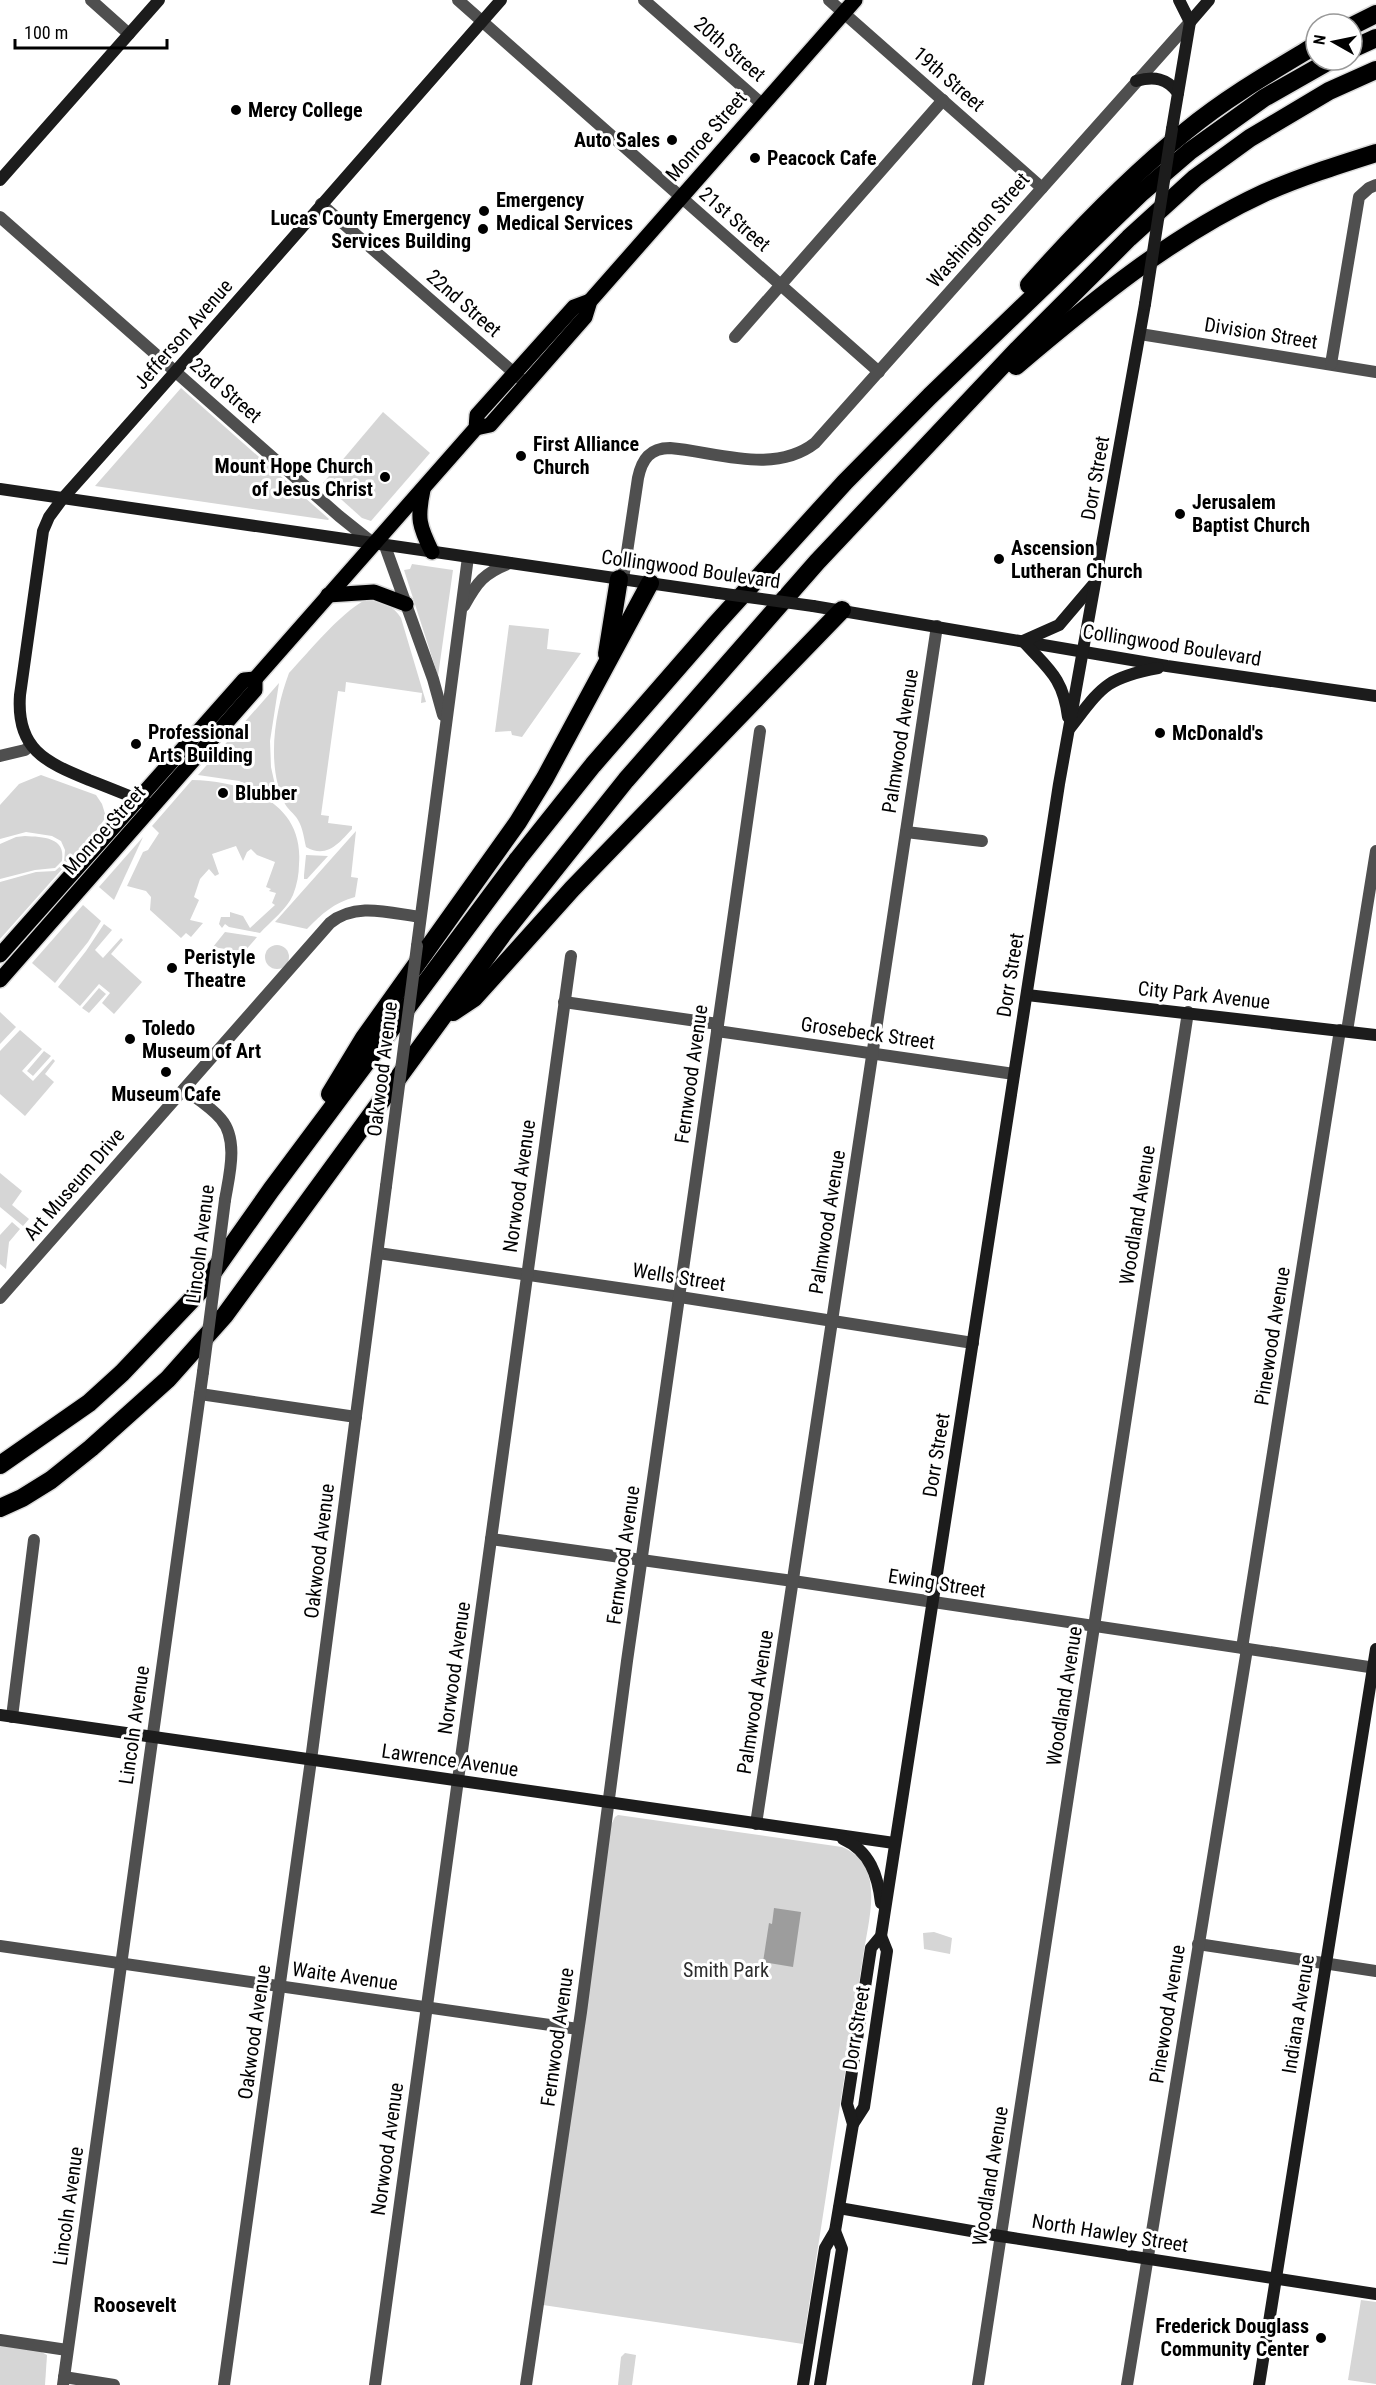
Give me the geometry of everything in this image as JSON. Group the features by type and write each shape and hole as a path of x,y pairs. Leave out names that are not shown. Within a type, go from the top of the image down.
{"highway":[{"path":"930,396 1045,267 1114,195 1186,131 1255,81 1304,52"},
{"path":"0,1508 22,1498 83,1455 168,1379 225,1315 510,925 634,771 802,578 1018,349 1129,238 1195,178 1250,138 1329,91 1376,70"},
{"path":"0,1465 89,1403 122,1373 199,1292 271,1190 518,859 592,765 845,482 1078,252 1190,151 1264,98 1310,72"},
{"path":"957,415 1085,308 1170,245 1264,193 1324,169 1376,153"},
{"path":"605,666 621,579"},
{"path":"271,1190 364,1038 518,822 545,778 650,583"},
{"path":"444,1018 474,998 572,889 842,610"},
{"path":"0,1522 22,1498"}],"main road":[{"path":"0,180 159,0"},
{"name":"Jefferson Avenue","path":"31,745 20,721 20,695 43,531 49,517 63,498 501,0"},
{"name":"Monroe Street","path":"0,980 255,690 255,679 328,595 380,545 424,487 476,428 490,425 527,384 585,317 590,302 855,0"},
{"path":"1179,0 1190,22"},
{"name":"Washington Street","path":"1190,22 1208,0"},
{"name":"Dorr Street","path":"803,2385 825,2248 835,2230 853,2124 864,2107 886,1963 887,1951 880,1936 1014,1074 1069,729 1140,334 1190,22"},
{"path":"1136,81 1156,78 1168,82 1178,93"},
{"name":"Monroe Street","path":"476,428 477,415 515,373 574,308 590,302"},
{"path":"424,487 418,516 419,526 432,552"},
{"name":"Collingwood Boulevard","path":"0,489 842,610 1167,666 1376,696"},
{"path":"1069,729 1066,700 1057,679 1023,641 1059,625 1086,596 1097,579"},
{"path":"328,595 374,591 406,604"},
{"path":"1069,729 1102,688 1114,680 1136,672 1167,666"},
{"name":"Monroe Street","path":"0,955 244,680 255,679"},
{"path":"31,745 41,756 58,767 154,806"},
{"name":"City Park Avenue","path":"1027,995 1376,1035"},
{"name":"Indiana Avenue","path":"1259,2385 1375,1668 1376,1649"},
{"name":"Lawrence Avenue","path":"6,1716 894,1843"},
{"path":"831,1834 855,1845 869,1861 877,1878 883,1920"},
{"name":"North Hawley Street","path":"839,2208 1000,2236 1376,2295"},
{"name":"Dorr Street","path":"820,2385 842,2249 835,2230"}],"street":[{"path":"91,0 129,34"},
{"name":"21st Street","path":"458,0 879,372"},
{"name":"20th Street","path":"645,0 762,104"},
{"name":"19th Street","path":"830,0 1042,188"},
{"name":"Washington Street","path":"621,579 638,478 642,463 649,454 663,448 670,448 762,460 784,458 809,448 831,427 1190,22"},
{"path":"735,336 943,100"},
{"path":"1331,364 1359,197 1376,185"},
{"name":"22nd Street","path":"321,204 527,384"},
{"name":"23rd Street","path":"0,217 339,516 380,545"},
{"name":"Division Street","path":"1140,334 1376,372"},
{"name":"Oakwood Avenue","path":"380,545 406,604 445,720"},
{"name":"Oakwood Avenue","path":"224,2385 311,1760 468,557"},
{"name":"Oakwood Avenue","path":"460,615 474,586 494,570 510,563"},
{"name":"Palmwood Avenue","path":"756,1824 937,626"},
{"name":"Fernwood Avenue","path":"526,2385 760,731"},
{"path":"0,756 25,750 31,745"},
{"path":"906,832 982,841"},
{"name":"Pinewood Avenue","path":"1127,2385 1344,1031 1376,851"},
{"name":"Art Museum Drive","path":"0,1298 330,923 339,916 354,910 420,917"},
{"name":"Norwood Avenue","path":"375,2385 571,956"},
{"name":"Grosebeck Street","path":"564,1002 1014,1074"},
{"name":"Woodland Avenue","path":"978,2385 1188,1012"},
{"name":"Lincoln Avenue","path":"63,2381 203,1372 231,1148 228,1131 220,1118 184,1089"},
{"name":"Wells Street","path":"378,1253 973,1343"},
{"path":"200,1394 356,1417"},
{"name":"Ewing Street","path":"491,1539 793,1581 1375,1668"},
{"path":"6,1716 34,1540"},
{"path":"1198,1944 1376,1971"},
{"name":"Waite Avenue","path":"0,1946 578,2030"},
{"path":"0,2340 67,2350"},
{"path":"63,2381 114,2385"}],"green space":[{"path":"181,388 329,519 95,486"},
{"path":"383,412 430,453 371,521 362,518 323,483"},
{"path":"412,564 453,570 438,676 404,570 410,569"},
{"path":"370,598 392,608 401,618 426,702 421,703 422,693 346,682 345,692 338,691 321,815 329,816 328,823 352,826 352,829 332,848 313,850 306,847 300,823 285,805 278,787 274,754 280,703 289,673 339,620"},
{"path":"509,625 549,629 547,649 581,653 522,737 512,735 511,731 495,732"},
{"path":"279,683 270,741 271,767 278,799 239,781 198,775"},
{"path":"41,775 96,795 106,817 0,939 0,882 36,872 55,871 64,863 65,850 61,841 52,836 26,832 0,839 0,805 19,784"},
{"path":"192,780 212,781 250,791 267,799 281,810 292,825 298,843 299,868 296,887 287,905 260,933 229,927 225,924 222,928 219,924 221,917 230,917 230,912 243,916 250,928 275,905 272,903 276,893 269,891 271,889 266,887 275,862 257,855 251,849 243,861 236,846 212,854 219,874 215,876 209,869 200,879 194,897 199,900 190,920 203,923 191,937 186,933 181,938 150,910 151,897 146,891 127,886 143,852 148,850 159,833 152,826"},
{"path":"356,831 351,877 358,878 355,897 334,906 307,929 275,922"},
{"path":"25,836 46,838 57,843 62,853 62,861 55,868 35,870 0,879 0,844"},
{"path":"143,837 114,900 99,887"},
{"path":"306,855 328,856 307,879 304,879 304,875"},
{"path":"83,905 101,921 88,942 55,983 32,963"},
{"path":"104,924 112,930 95,950 103,958 121,938 123,940 111,954 142,982 114,1014 102,1003 110,993 99,984 80,1006 58,987"},
{"path":"225,932 257,937 244,952 213,947"},
{"path":"277,945 285,949 289,957 285,965 277,969 269,965 265,957 269,949"},
{"path":"99,988 106,994 89,1013 82,1008"},
{"path":"0,1012 16,1027 0,1044"},
{"path":"20,1030 42,1049 22,1071 33,1081 53,1059 55,1061 45,1074 54,1082 25,1116 0,1094 0,1051"},
{"path":"44,1051 51,1056 33,1076 27,1071"},
{"path":"0,1173 22,1191 12,1205 29,1219 23,1226 0,1207"},
{"path":"12,1222 20,1229 9,1242 6,1269 0,1264 0,1235"},
{"name":"Smith Park","path":"618,1815 842,1847 856,1855 865,1867 870,1880 868,1927 803,2344 543,2305 611,1825"},
{"path":"934,1932 952,1938 950,1954 924,1949 923,1933"},
{"path":"1361,2300 1376,2302 1376,2384 1348,2380"},
{"path":"0,2344 38,2350 47,2355 45,2385 0,2385"},
{"path":"625,2353 636,2355 632,2385 618,2385 621,2357"}],"shaded area":[{"path":"774,1908 801,1912 793,1967 763,1962 769,1923 772,1924"}],"place":[{"name":"Mercy College","path":"236,110"},
{"name":"Auto Sales","path":"672,140"},
{"name":"Peacock Cafe","path":"755,158"},
{"name":"Emergency Medical Services","path":"484,211"},
{"name":"Lucas County Emergency Services Building","path":"483,229"},
{"name":"First Alliance Church","path":"521,456"},
{"name":"Mount Hope Church of Jesus Christ","path":"385,477"},
{"name":"Jerusalem Baptist Church","path":"1180,514"},
{"name":"Ascension Lutheran Church","path":"999,559"},
{"name":"McDonald's","path":"1160,733"},
{"name":"Professional Arts Building","path":"136,744"},
{"name":"Blubber","path":"223,793"},
{"name":"Peristyle Theatre","path":"172,968"},
{"name":"Toledo Museum of Art","path":"130,1039"},
{"name":"Museum Cafe","path":"166,1072"},
{"name":"Frederick Douglass Community Center","path":"1321,2338"}],"district":[{"name":"Roosevelt","path":"135,2305"}]}
